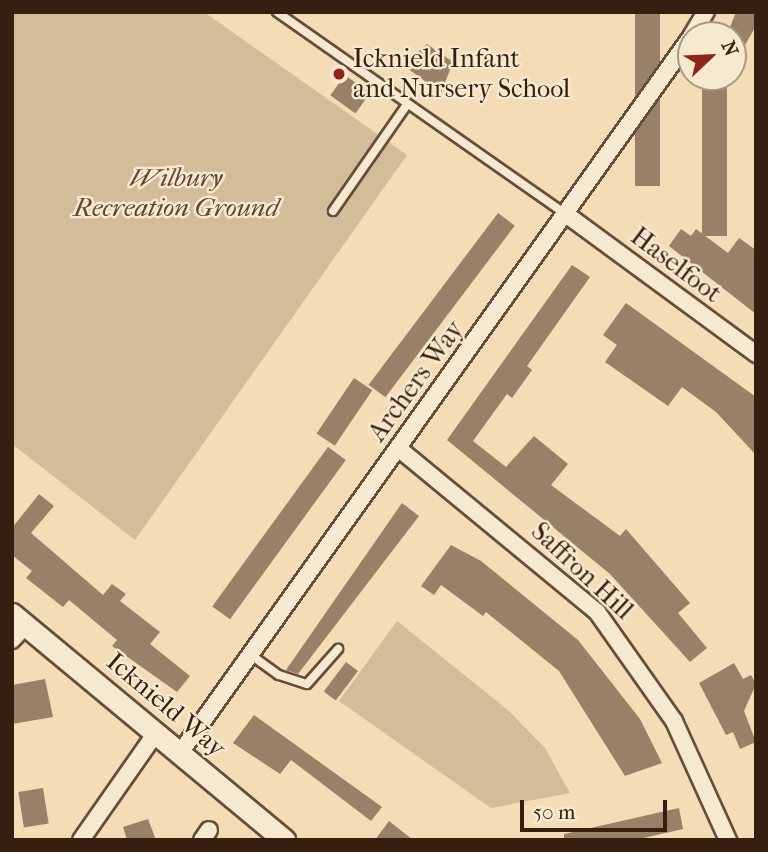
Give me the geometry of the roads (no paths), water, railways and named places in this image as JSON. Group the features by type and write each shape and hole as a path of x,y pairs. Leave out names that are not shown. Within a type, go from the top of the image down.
{"street":[{"name":"Archers Way","path":"180,753 677,57"},
{"name":"Haselfoot","path":"567,215 756,354"},
{"name":"Saffron Hill","path":"398,448 597,612 674,720 728,840"},
{"name":"Icknield Way","path":"17,626 156,733 284,840"},
{"path":"81,840 156,733"}],"lane":[{"path":"277,12 406,106 567,215"},
{"path":"333,211 406,106"},
{"path":"251,655 279,675 307,684 338,649"}],"place":[{"name":"Icknield Infant and Nursery School","path":"339,74"}],"park label":[{"name":"Wilbury Recreation Ground","path":"176,193"}]}
